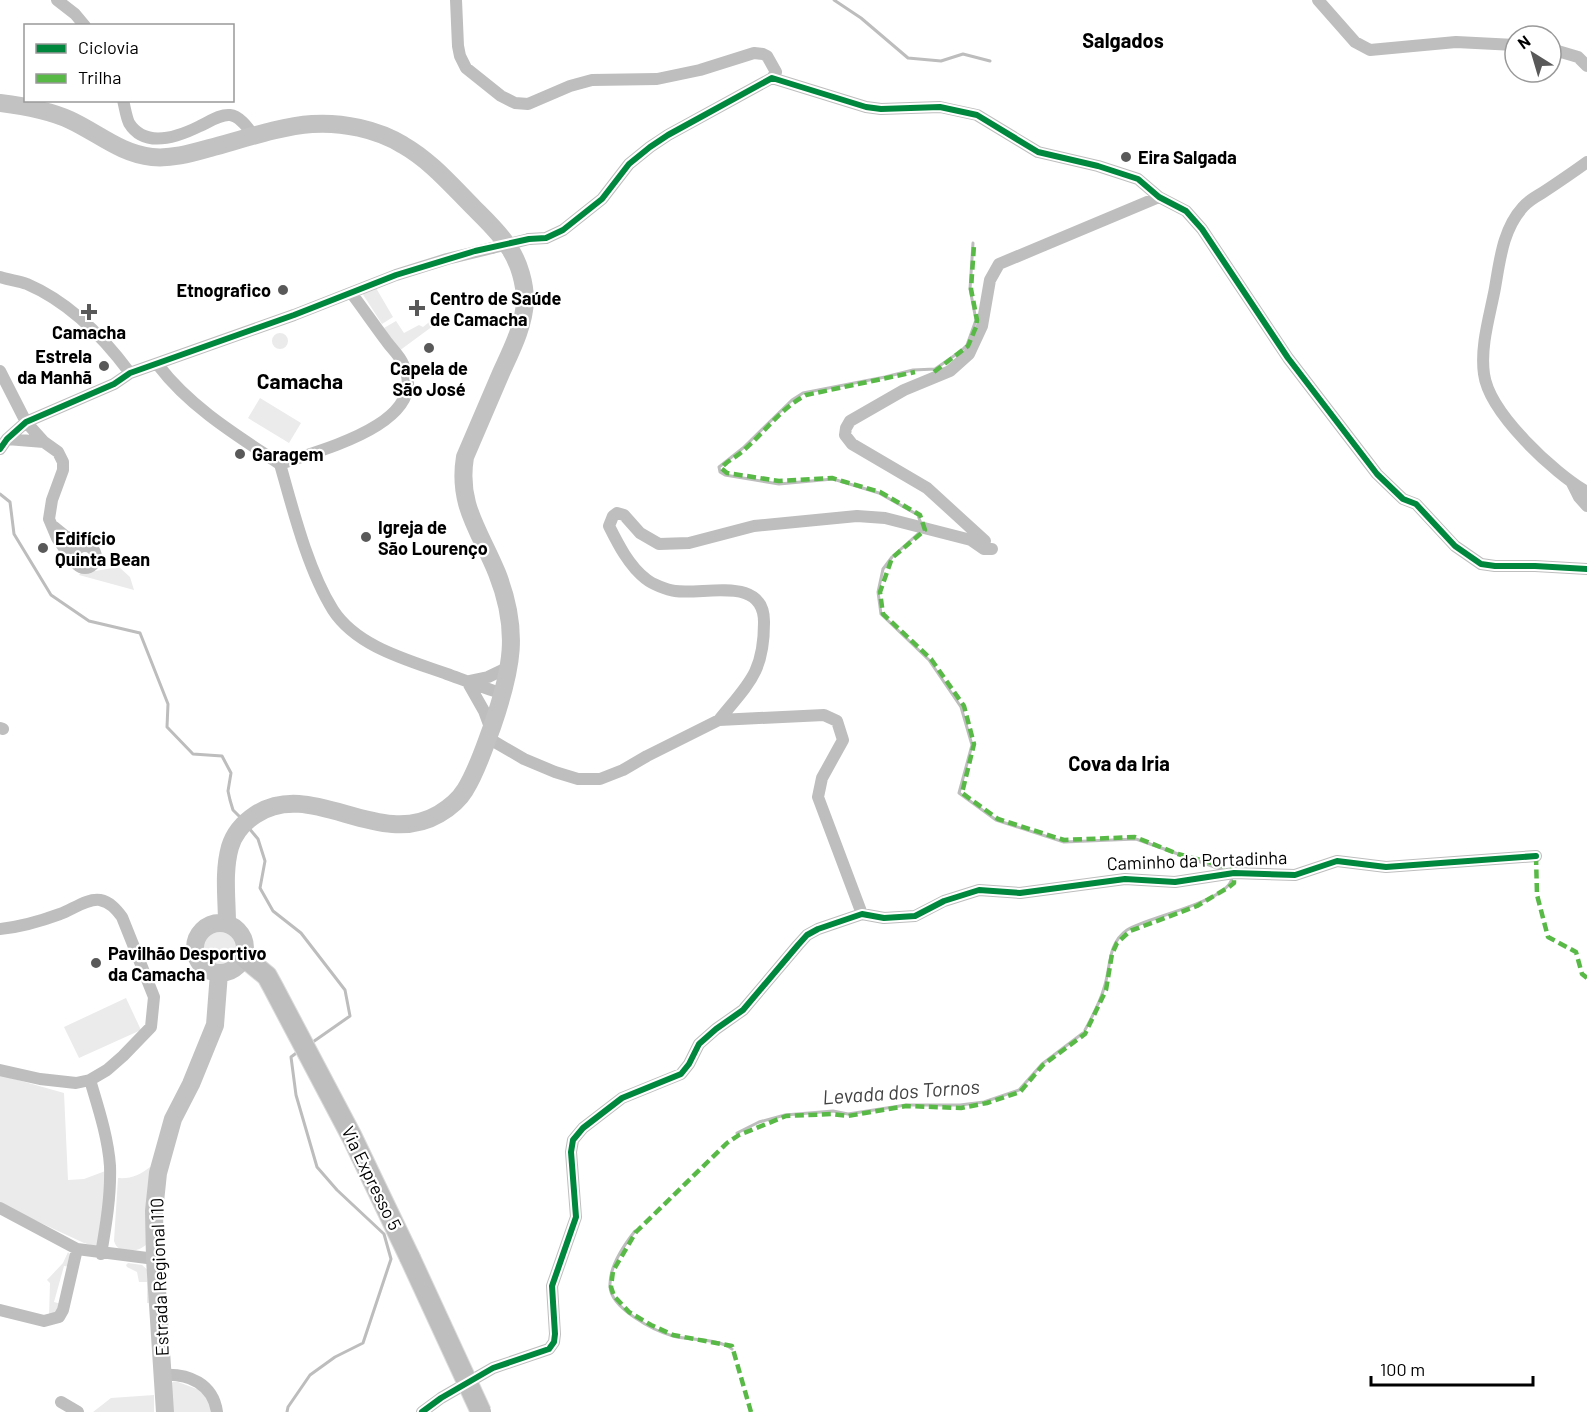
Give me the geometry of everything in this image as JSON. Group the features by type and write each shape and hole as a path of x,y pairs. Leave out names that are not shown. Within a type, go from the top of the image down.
{"main road":[{"path":"0,103 28,106 50,112 70,120 117,147 153,157 191,153 310,124 332,124 363,129 395,141 442,175 501,237 516,259 523,282 525,298 518,334 465,457 463,476 468,511 505,594 513,644 503,693 472,777 464,791 447,809 432,818 418,822 389,825 302,804 274,806 249,820 238,832 226,865 227,924"},
{"path":"227,924 241,935 245,947 244,957 232,969 219,973 205,968 196,955 195,948 205,928 227,924"},
{"name":"Via Expresso 5","path":"244,957 267,976 352,1137 482,1412"},
{"name":"Estrada Regional 110","path":"165,1412 155,1259 154,1212 158,1173 172,1119 191,1084 215,1025 219,973"}],"street":[{"path":"57,0 83,24"},
{"path":"4,444 26,422 114,384 130,373 158,365 352,294 396,275 447,259 529,239 546,238 563,230 602,199 629,164 650,147 772,78 776,72 771,62 763,54 754,53 700,70 657,78 592,80 570,86 528,104 515,103 501,96 466,68 458,46 456,0"},
{"path":"1318,0 1355,42 1370,50 1456,42 1503,44"},
{"path":"1563,53 1578,57 1587,66"},
{"path":"772,78 866,107 880,109 940,106 977,115 1038,152 1098,166 1138,179 1159,197 1186,212 1202,229 1288,358 1377,474 1403,499 1416,504 1455,546 1481,564 1587,569"},
{"path":"124,102 128,120 136,133 146,138 175,135 216,118 232,115 239,118 254,136"},
{"path":"1587,162 1524,205 1511,223 1503,243 1483,354 1484,376 1491,396 1504,416 1551,466 1587,492"},
{"path":"467,681 484,711 489,734 524,759 555,772 578,779 600,779 623,771 647,756 719,720 751,682 760,663 764,637 764,613 757,599 746,591 673,591 646,579 633,566 612,533 609,526 613,516 617,513 624,515 640,533 659,544 689,543 754,526 857,516 885,518 970,540 984,549 992,549 990,544 980,538 927,488 852,444 845,435 846,428 850,421 904,390 950,371 969,354 982,326 990,280 999,264 1159,197"},
{"path":"0,278 26,284 61,303 90,329 130,373"},
{"path":"280,464 378,427 393,414 405,397 408,380 404,364 352,294"},
{"path":"158,365 169,380 210,416 280,464 316,574 333,610 344,622 364,639 386,650 503,693"},
{"path":"0,371 26,422 44,442 58,452 63,462 63,470 52,500 50,524 57,538 78,566 84,568 94,563 95,552 65,536 50,524"},
{"path":"43,414 44,442"},
{"path":"4,444 44,442"},
{"path":"1572,483 1587,506"},
{"path":"74,562 75,550 85,545"},
{"path":"467,681 488,677 509,667"},
{"path":"422,1412 441,1398 494,1368 549,1349 554,1342 552,1286 576,1217 571,1152 573,1140 583,1128 622,1098 681,1074 699,1044 743,1010 807,935 862,914 818,797 822,778 843,740 837,721 824,715 719,720"},
{"name":"Caminho da Portadinha","path":"862,914 884,918 915,915 944,901 979,890 1020,893 1125,879 1175,882 1234,873 1295,875 1336,861 1386,867 1536,856"},
{"path":"0,929 42,920 79,905 99,900 114,906 122,917 154,997 151,1027 107,1070 90,1080 76,1083 0,1070"},
{"path":"90,1080 99,1109 110,1165 107,1219 101,1254"},
{"path":"0,1208 77,1249 101,1254 155,1259"},
{"path":"0,1310 44,1321 59,1317 63,1310 77,1249"},
{"path":"162,1375 177,1374 203,1386 210,1391 217,1412"},
{"path":"61,1402 78,1412"}],"shaded area":[{"path":"376,288 393,317 382,324 362,293"},
{"path":"433,319 437,323 399,351 384,328 396,321 404,333 419,325 423,327"},
{"path":"277,333 283,333 288,341 286,347 277,349 272,344 272,338"},
{"path":"260,398 301,423 289,443 248,418"},
{"path":"119,567 130,577 134,590 79,575 84,568 95,571"},
{"path":"221,930 234,935 239,948 234,961 221,966 208,961 203,948 208,935"},
{"path":"126,998 141,1030 79,1058 64,1027"},
{"path":"0,1075 64,1093 68,1180 84,1179 108,1170 97,1247 0,1204"},
{"path":"150,1167 146,1245 137,1250 123,1251 116,1246 114,1241 118,1178 135,1176"},
{"path":"68,1252 71,1267 64,1266 54,1302 61,1304 57,1312 49,1317 50,1283 47,1280 63,1263"},
{"path":"128,1263 142,1265 149,1271 151,1303 147,1303 147,1282 139,1282 137,1272 127,1267"},
{"path":"173,1382 205,1392 212,1412 171,1412 169,1385"},
{"path":"154,1395 154,1412 93,1412 111,1398"}],"waterway":[{"name":"Levada dos Tornos","path":"834,0 861,18 908,58 941,61 963,54 990,61"},
{"name":"Levada dos Tornos","path":"921,524 918,515 879,493 833,479 779,484 725,475 720,472 719,467 743,448 792,400 803,393 913,370 935,369 961,351 967,345 976,320 970,289 973,243"},
{"path":"0,494 10,502 14,534 51,595 89,621 140,633 168,704 167,727 193,754 222,756 231,773 228,791 230,800 233,810 240,817"},
{"name":"Levada dos Tornos","path":"920,532 892,557 883,569 878,592 881,614 929,660 961,707 972,745 959,793 996,820 1064,842 1136,839 1223,870"},
{"path":"248,827 258,839 265,861 260,888 273,911 301,933 345,990 350,1016 310,1044"},
{"name":"Levada dos Tornos","path":"1085,1030 1096,1010 1113,949 1121,936 1137,925 1202,902 1227,887 1232,878"},
{"name":"Levada dos Tornos","path":"737,1133 759,1122 785,1115 833,1111 848,1114 906,1105 960,1105 984,1102 1019,1090 1042,1064 1083,1033"},
{"path":"287,1412 310,1375 335,1357 363,1343 391,1259 384,1234 337,1190 317,1167 296,1095 291,1057 299,1051"},
{"name":"Levada dos Tornos","path":"635,1231 612,1271 610,1286 617,1302 634,1317 665,1333 680,1338 719,1343 732,1349"}],"marked path":[{"path":"934,372 968,346 976,327 977,320 971,289 974,245"},
{"path":"751,1412 732,1346 673,1335 629,1312 614,1296 611,1287 613,1271 636,1232 727,1143 739,1135 786,1116 832,1114 848,1116 906,1106 961,1108 987,1103 1020,1092 1043,1065 1085,1034 1106,990 1112,954 1117,943 1130,931 1197,906 1234,883 1234,873 1227,867 1178,854 1135,837 1064,840 998,819 962,793 974,744 964,706 931,659 883,614 880,592 892,558 925,530 920,515 880,492 832,478 779,481 727,473 721,468 744,450 781,413 806,395 915,372"},
{"path":"1536,856 1537,895 1548,937 1576,952 1582,974 1587,978"}],"cycle path":[{"path":"0,449 7,439 26,422 114,384 130,373 294,315 396,275 475,251 529,239 546,238 563,230 602,199 629,164 650,147 772,78 866,107 881,109 940,107 977,115 1038,152 1098,166 1138,179 1159,197 1186,211 1202,229 1288,358 1377,474 1403,499 1416,504 1455,546 1481,564 1587,569"},
{"path":"422,1412 441,1398 493,1368 549,1349 554,1342 555,1334 552,1286 576,1217 571,1152 573,1140 583,1128 622,1098 681,1074 699,1044 743,1010 807,935 818,929 862,914 884,918 915,916 944,901 979,890 1020,893 1125,879 1175,882 1234,873 1295,875 1337,861 1386,867 1536,856"}],"place":[{"name":"Eira Salgada","path":"1126,157"},
{"name":"Etnografico","path":"283,290"},
{"name":"Centro de Saúde de Camacha","path":"417,308"},
{"name":"Camacha","path":"89,312"},
{"name":"Capela de São José","path":"429,348"},
{"name":"Estrela da Manhã","path":"104,366"},
{"name":"Garagem","path":"240,454"},
{"name":"Igreja de São Lourenço","path":"366,537"},
{"name":"Edifício Quinta Bean","path":"43,548"},
{"name":"Pavilhão Desportivo da Camacha","path":"96,963"}],"district":[{"name":"Salgados","path":"1123,40"},
{"name":"Camacha","path":"300,380"},
{"name":"Cova da Iria","path":"1119,763"}]}
